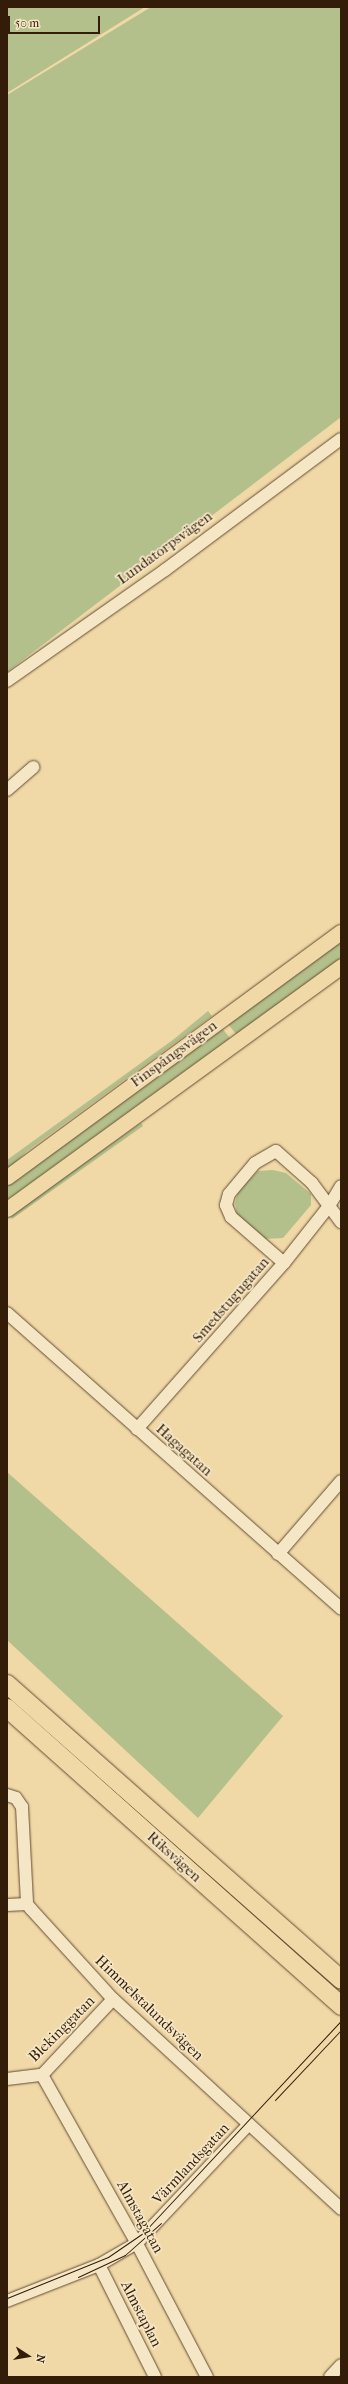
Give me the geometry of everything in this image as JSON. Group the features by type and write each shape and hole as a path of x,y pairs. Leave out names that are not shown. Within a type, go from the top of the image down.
{"highway":[{"path":"7,1672 43,1716"},
{"name":"Riksvägen","path":"7,1684 341,1979"},
{"name":"Riksvägen","path":"7,1708 341,2006"},
{"path":"7,1713 23,1722"}],"main road":[{"name":"Finspångsvägen","path":"7,1177 341,932"},
{"name":"Finspångsvägen","path":"7,1209 341,966"}],"street":[{"name":"Lundatorpsvägen","path":"7,681 165,570 341,439"},
{"path":"7,790 33,767"},
{"path":"284,1263 231,1218 226,1205 229,1194 255,1163 276,1151 312,1184 341,1222"},
{"name":"Smedstugugatan","path":"137,1429 284,1263 329,1206 341,1186"},
{"name":"Hagagatan","path":"7,1313 341,1609"},
{"path":"278,1554 341,1481"},
{"path":"7,1795 16,1798 22,1807 24,1820 27,1904 7,1906"},
{"name":"Himmelstalundsvägen","path":"27,1904 113,1999 341,2209"},
{"name":"Blekinggatan","path":"7,2079 42,2075 113,1999"},
{"name":"Almstagatan","path":"42,2075 137,2243 208,2377"},
{"name":"Värmlandsgatan","path":"7,2301 99,2265 137,2243 249,2124"},
{"name":"Almstaplan","path":"99,2265 156,2377"},
{"path":"330,2377 341,2365"}],"green space":[{"path":"7,7 145,7 7,93"},
{"path":"151,7 341,7 341,417 7,672 7,95"},
{"path":"341,940 341,958 236,1034 227,1023"},
{"path":"208,1011 212,1016 27,1151 7,1171 7,1160 174,1039"},
{"path":"221,1027 230,1038 7,1200 7,1182"},
{"path":"141,1123 143,1126 12,1219 10,1215"},
{"path":"273,1170 286,1173 311,1194 311,1205 283,1238 263,1239 237,1215 235,1203 238,1191 258,1171"},
{"path":"7,1472 283,1716 198,1818 7,1640"},
{"path":"7,1693 341,1990 341,1995 7,1700"}],"tram line":[{"path":"7,2298 108,2257 143,2233 341,2021"},
{"path":"275,2100 341,2030"},
{"path":"78,2277 125,2255 161,2223"}]}
